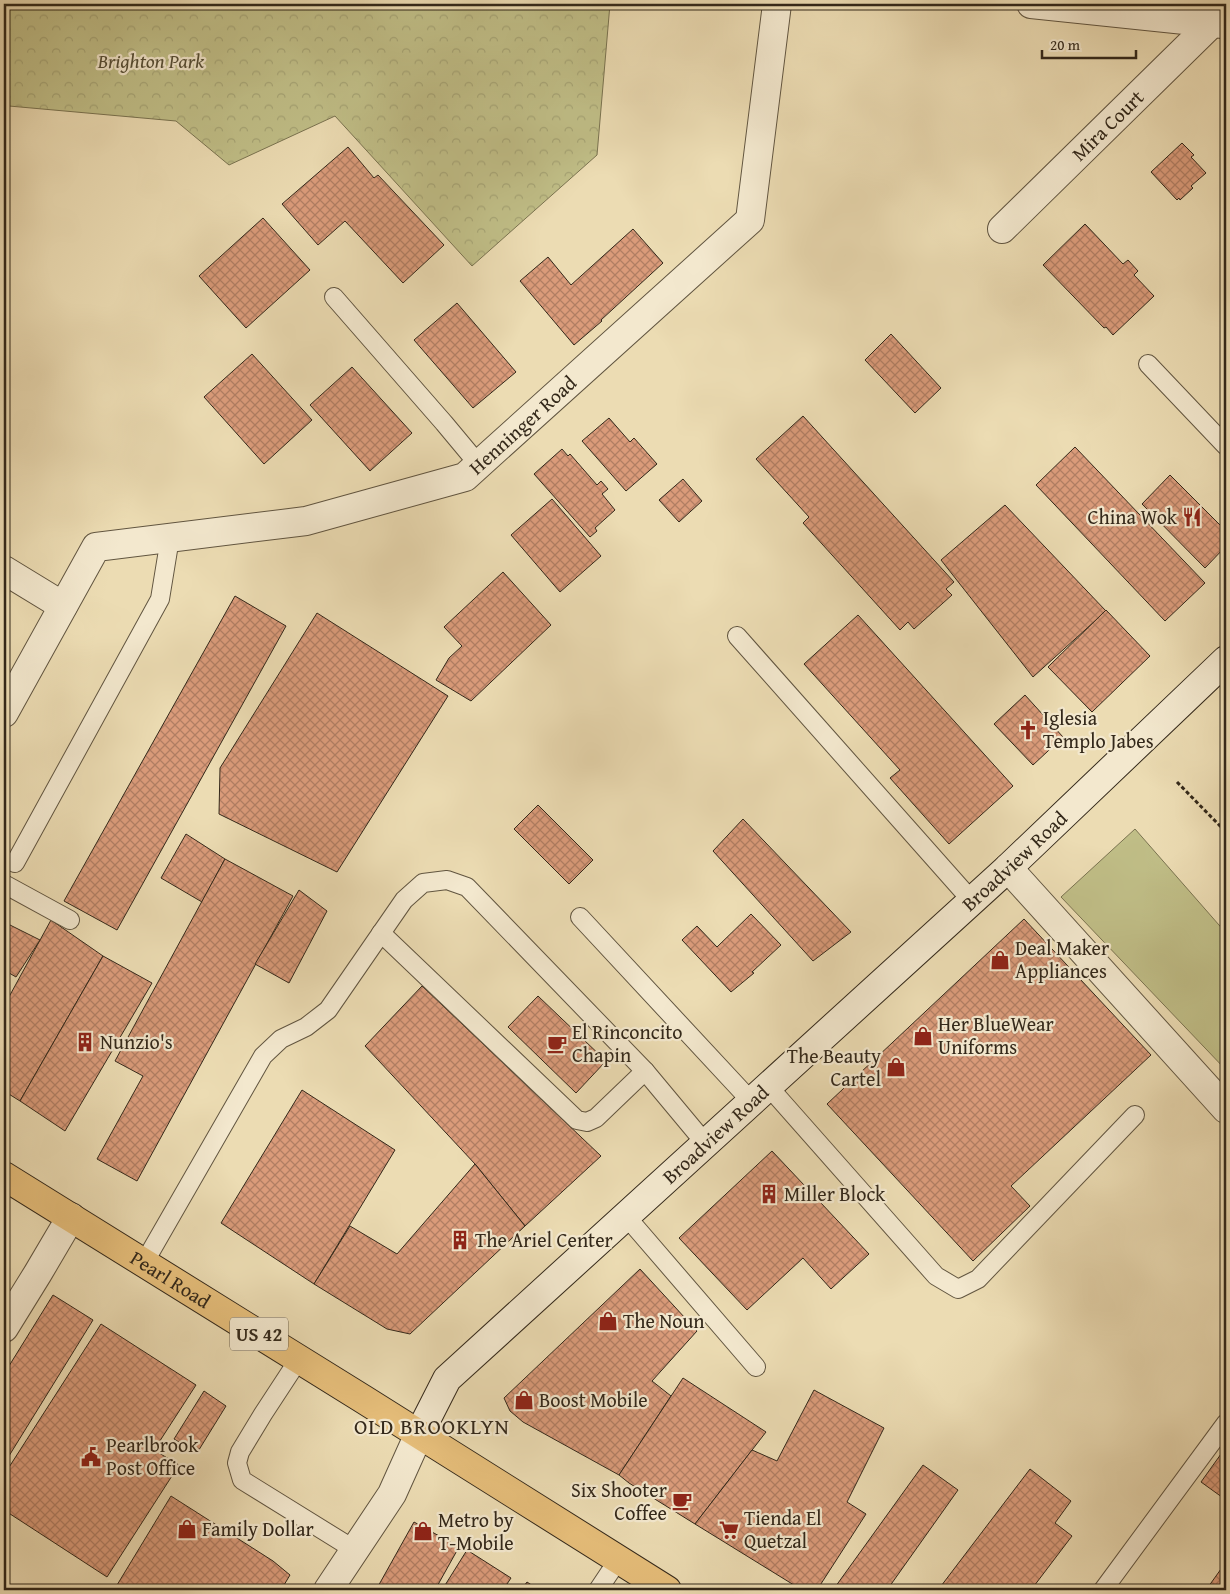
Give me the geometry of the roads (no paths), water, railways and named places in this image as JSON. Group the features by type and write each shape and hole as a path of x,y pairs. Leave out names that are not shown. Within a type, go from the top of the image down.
{"main road":[{"name":"Pearl Road","path":"4,1176 667,1590"}],"street":[{"name":"Henninger Road","path":"4,713 96,546 306,521 465,477 750,220 776,4"},
{"path":"1031,4 1219,23"},
{"name":"Mira Court","path":"1002,229 1219,23"},
{"path":"4,570 63,606"},
{"name":"Broadview Road","path":"328,1590 392,1494 419,1434 447,1379 1008,868 1226,660"},
{"path":"1008,868 1226,1109"},
{"path":"4,1328 71,1217"}],"lane":[{"path":"334,296 479,465"},
{"path":"1148,364 1226,446"},
{"path":"15,863 160,599 170,538"},
{"path":"737,636 972,900"},
{"path":"144,1263 263,1056 281,1040 306,1027 328,1010 404,900 423,883 447,880 467,887 645,1071 705,1143"},
{"path":"4,884 70,920"},
{"path":"580,917 760,1093 936,1276 958,1289 978,1279 1135,1115"},
{"path":"381,933 577,1120 587,1122 596,1118 645,1071"},
{"path":"625,1215 756,1367"},
{"path":"299,1359 240,1452 237,1463 242,1480 355,1550"},
{"path":"1103,1590 1226,1423"},
{"path":"598,1590 618,1560"}],"place":[{"name":"China Wok","path":"1192,517"},
{"name":"Iglesia Templo Jabes","path":"1028,730"},
{"name":"Deal Maker Appliances","path":"1000,960"},
{"name":"Her BlueWear Uniforms","path":"923,1036"},
{"name":"Nunzio's","path":"85,1042"},
{"name":"El Rinconcito Chapin","path":"557,1044"},
{"name":"The Beauty Cartel","path":"896,1067"},
{"name":"Miller Block","path":"769,1194"},
{"name":"The Ariel Center","path":"460,1240"},
{"name":"The Noun","path":"608,1321"},
{"name":"Boost Mobile","path":"524,1400"},
{"name":"Pearlbrook Post Office","path":"91,1457"},
{"name":"Six Shooter Coffee","path":"682,1501"},
{"name":"Family Dollar","path":"187,1529"},
{"name":"Tienda El Quetzal","path":"729,1530"},
{"name":"Metro by T-Mobile","path":"423,1531"}],"district":[{"name":"OLD BROOKLYN","path":"432,1426"}],"park label":[{"name":"Brighton Park","path":"151,61"}]}
